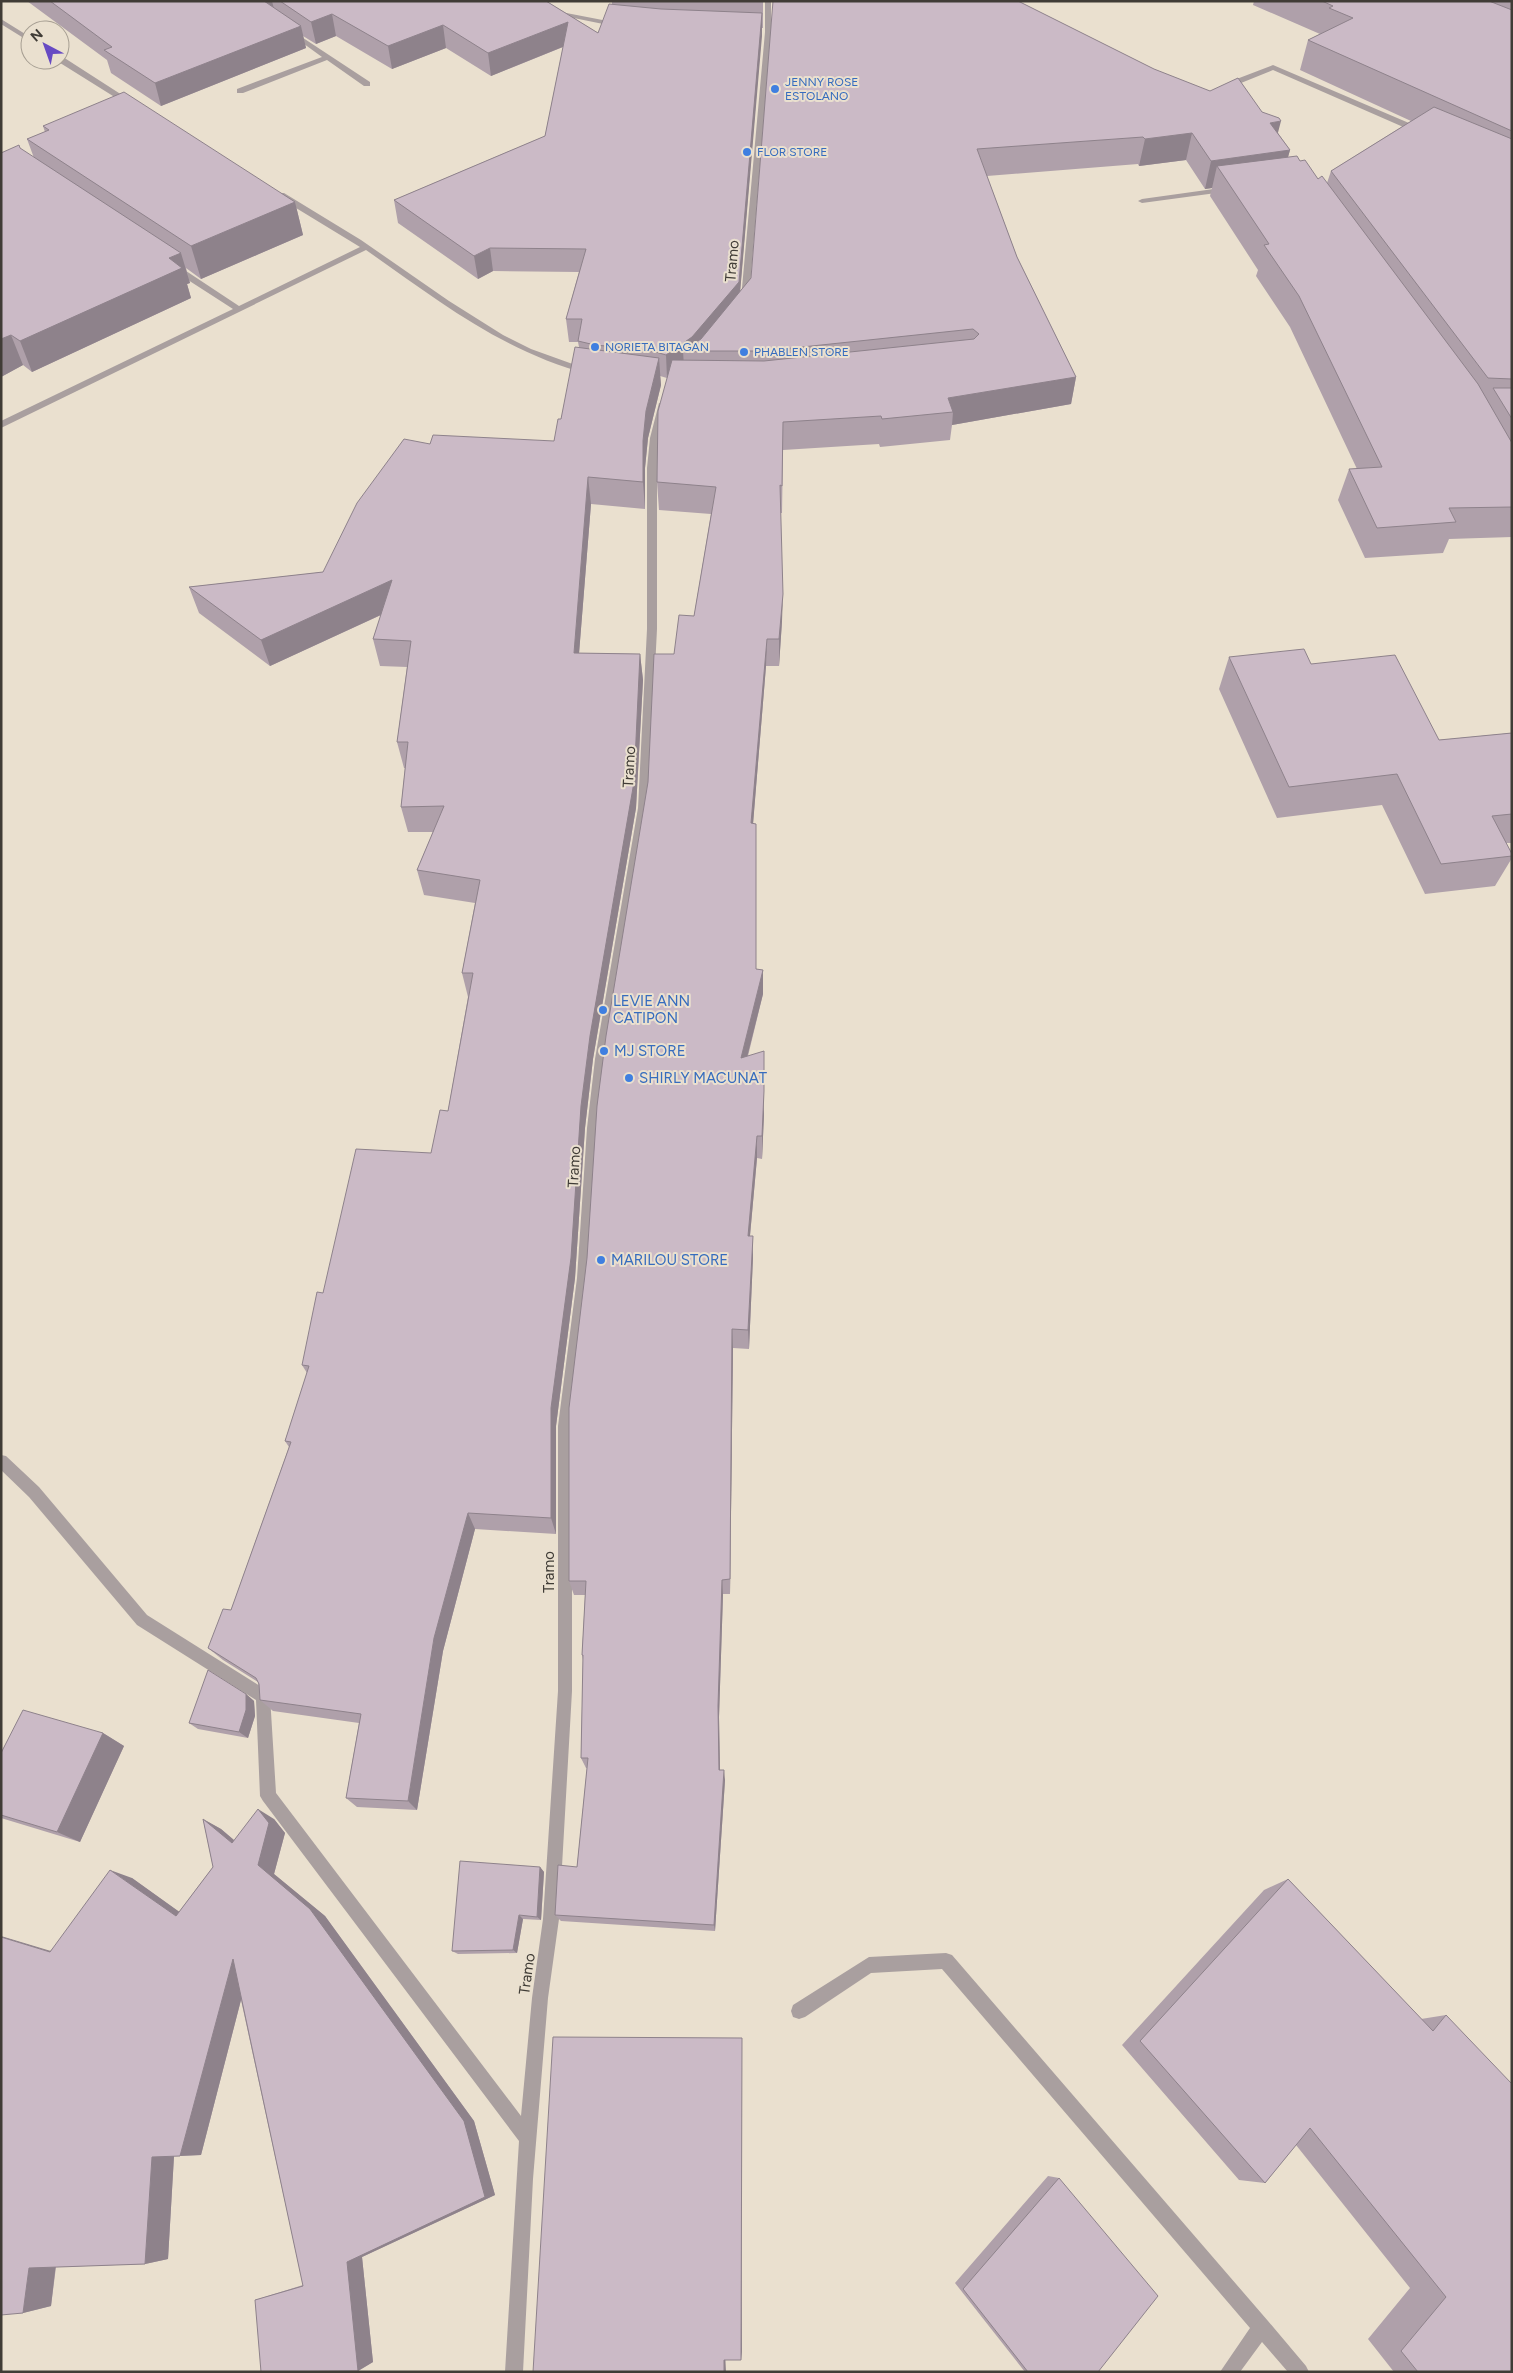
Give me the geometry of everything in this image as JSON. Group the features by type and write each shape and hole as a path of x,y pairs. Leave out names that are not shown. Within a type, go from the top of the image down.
{"street":[{"name":"Tramo","path":"739,314 745,306 763,31 768,1"},
{"path":"548,10 591,22 626,26"},
{"path":"1,22 20,34"},
{"path":"286,29 367,84"},
{"path":"240,91 328,57"},
{"path":"70,65 137,107"},
{"path":"1247,98 1237,82 1273,67 1432,136"},
{"path":"1142,201 1240,188"},
{"path":"273,190 366,247 463,314 506,339 555,362 597,373"},
{"path":"1,426 366,247"},
{"path":"165,261 239,309"},
{"name":"Tramo","path":"514,2372 528,2140 540,1998 551,1919 565,1691 565,1426 583,1278 592,1128 601,1059 643,808 652,629 652,468 654,438 666,390"},
{"path":"1,1461 34,1492 142,1620 263,1696 268,1796 528,2140"},
{"path":"799,2011 868,1965 946,1961 1300,2372"},
{"path":"1229,2372 1262,2327"}],"building":[{"path":"50,1 264,1 301,26 155,83 104,50 112,47"},
{"path":"280,1 546,1 598,33 609,4 661,9 762,13 739,282 692,337 666,355 649,350 595,345 578,341 582,319 566,319 586,249 490,248 474,256 394,200 545,136 568,22 488,53 443,25 388,46 332,14 311,22"},
{"path":"773,1 1018,1 1154,69 1210,91 1238,78 1262,112 1279,118 1281,121 1270,123 1290,150 1211,161 1192,133 1145,139 1143,137 977,149 1017,257 1076,377 948,398 953,412 882,419 881,416 783,422 782,486 780,485 783,594 779,639 767,639 751,823 756,824 756,969 763,970 741,1058 764,1051 764,1091 762,1136 757,1136 748,1236 753,1236 748,1330 732,1329 730,1579 722,1580 718,1706 719,1770 724,1770 714,1925 555,1915 558,1865 577,1867 588,1758 581,1758 582,1655 586,1581 569,1581 569,1408 587,1258 597,1106 606,1036 648,782 654,654 674,654 679,615 694,616 716,487 657,482 658,411 672,360 764,361 974,339 979,334 973,329 764,351 683,351 701,339 751,278"},
{"path":"1322,1 1489,1 1512,10 1512,131 1308,40 1353,18 1329,8 1333,6"},
{"path":"124,92 295,202 191,246 27,139 49,130 43,126"},
{"path":"1434,107 1512,139 1512,379 1488,378 1331,171"},
{"path":"19,145 20,148 181,253 169,258 182,268 20,341 11,335 1,339 1,153"},
{"path":"1297,156 1300,161 1305,160 1318,179 1322,176 1478,384 1512,443 1512,507 1449,508 1456,522 1377,528 1349,469 1382,467 1299,296 1264,245 1269,244 1217,166"},
{"path":"575,347 659,358 646,411 643,441 643,482 588,477 574,653 640,654 634,782 590,1036 581,1106 571,1258 551,1408 551,1518 468,1513 434,1638 408,1801 346,1798 361,1714 260,1700 259,1684 256,1678 208,1648 223,1609 231,1610 291,1442 285,1441 309,1366 302,1365 317,1292 323,1293 356,1149 431,1153 440,1110 448,1111 473,973 462,973 480,880 417,870 444,806 401,807 408,742 397,742 411,641 373,639 392,580 261,640 189,587 323,572 357,503 404,439 430,444 433,435 554,441 558,419 561,419"},
{"path":"1493,388 1512,388 1512,419"},
{"path":"1304,649 1311,664 1395,655 1439,740 1512,733 1512,814 1492,816 1512,856 1441,864 1397,774 1289,787 1229,657"},
{"path":"208,1670 246,1694 246,1710 239,1732 189,1723"},
{"path":"23,1710 103,1733 57,1832 1,1815 1,1753"},
{"path":"258,1809 269,1823 258,1865 310,1909 464,2121 485,2197 347,2262 358,2371 261,2372 255,2300 303,2286 233,1959 180,2156 152,2157 145,2264 29,2268 23,2313 1,2315 1,1937 50,1952 110,1870 176,1916 213,1867 203,1819 232,1843"},
{"path":"460,1861 540,1867 537,1917 519,1915 513,1950 452,1951"},
{"path":"1288,1879 1433,2031 1446,2015 1512,2084 1512,2372 1418,2372 1401,2351 1446,2297 1310,2128 1265,2183 1140,2041"},
{"path":"553,2037 742,2038 741,2360 724,2360 724,2372 533,2372"},
{"path":"1059,2178 1158,2296 1098,2372 1028,2372 963,2289"}],"place":[{"name":"JENNY ROSE ESTOLANO","path":"775,89"},
{"name":"FLOR STORE","path":"747,152"},
{"name":"NORIETA BITAGAN","path":"595,347"},
{"name":"PHABLEN STORE","path":"744,352"},
{"name":"LEVIE ANN CATIPON","path":"603,1010"},
{"name":"MJ STORE","path":"604,1051"},
{"name":"SHIRLY MACUNAT","path":"629,1078"},
{"name":"MARILOU STORE","path":"601,1260"}]}
